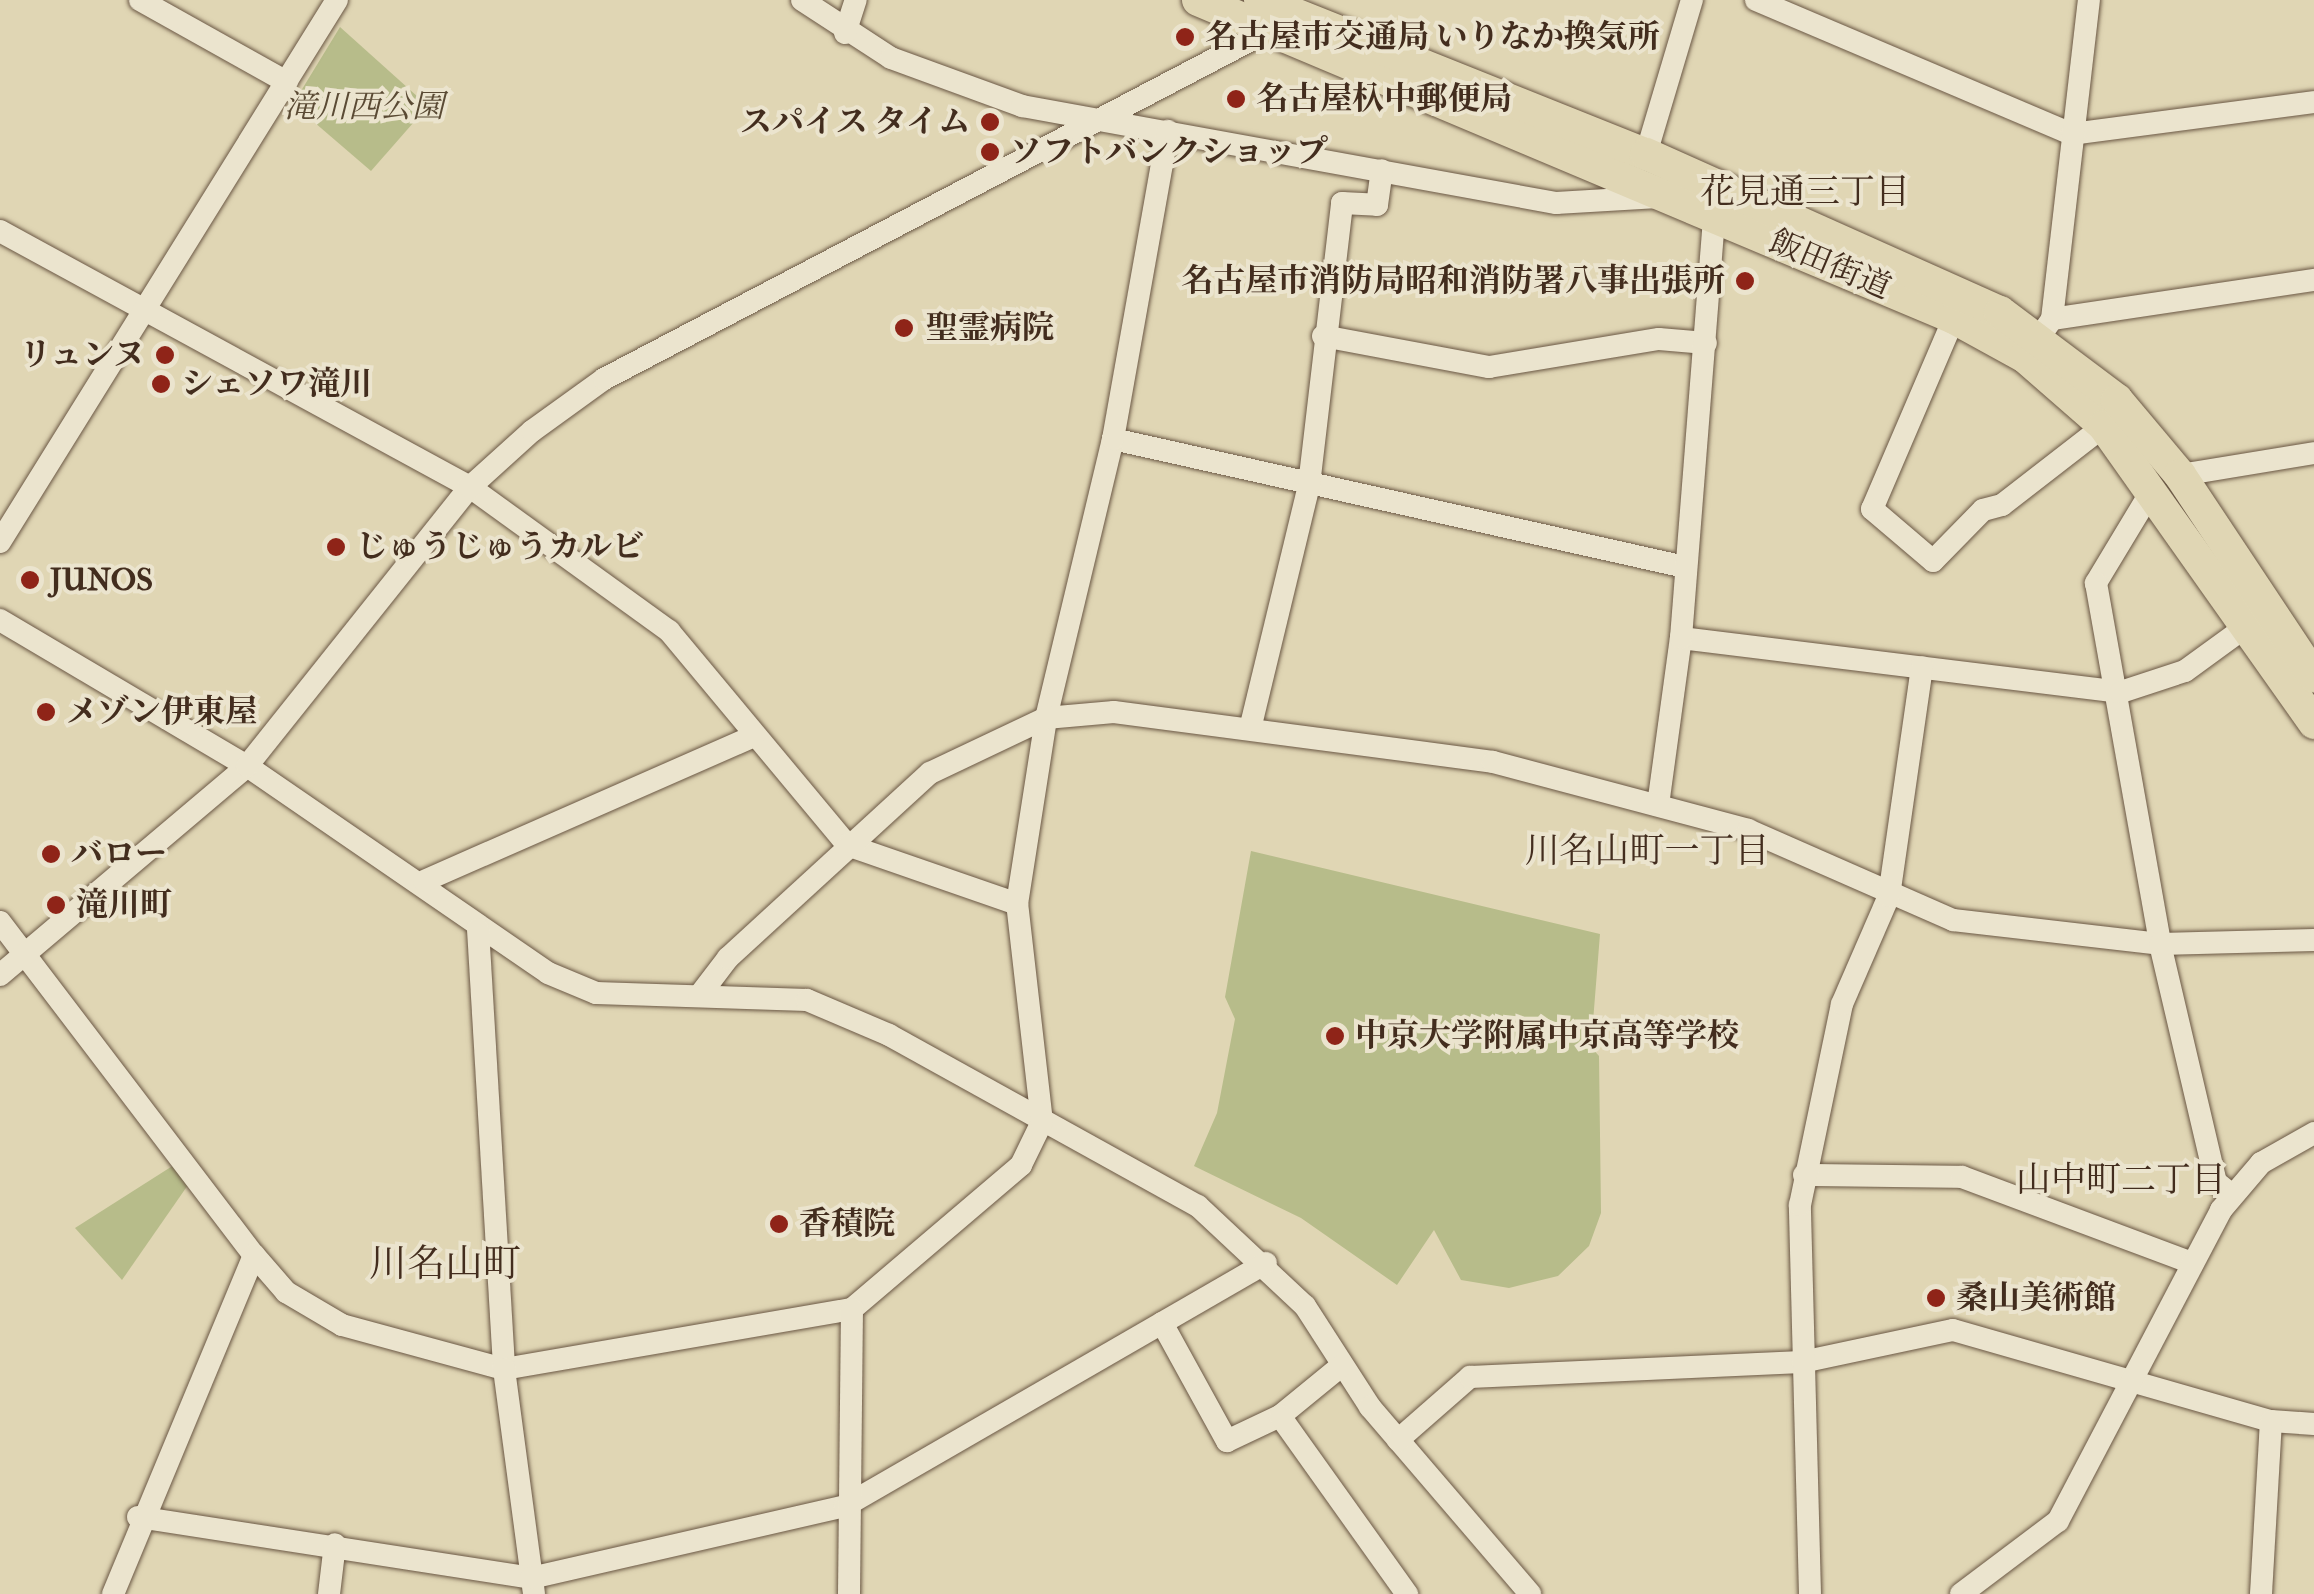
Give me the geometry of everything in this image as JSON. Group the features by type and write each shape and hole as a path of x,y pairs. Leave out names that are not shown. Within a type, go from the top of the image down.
{"highway":[{"name":"飯田街道","path":"1198,0 1283,12 1646,154 2000,312 2116,400 2248,625 2314,723"},
{"name":"飯田街道","path":"1283,12 1587,163 1954,318 2038,339 2104,426 2166,483 2314,676"}],"street":[{"path":"140,0 287,82"},
{"path":"0,542 337,0"},
{"path":"802,0 845,33 938,80 1111,120 1556,203 1665,196"},
{"path":"845,33 856,0"},
{"path":"1646,154 1692,0"},
{"path":"1756,0 2072,134 2314,102"},
{"path":"2089,0 2072,134 2038,339 2314,280"},
{"path":"0,976 247,766 470,487 604,379 1111,120 1283,12"},
{"path":"0,922 254,1256 286,1292 342,1325 504,1369 852,1309 1021,1166 1042,1122 1017,904 1046,718 1113,439 1168,130"},
{"path":"1556,203 1576,190 1587,163"},
{"path":"1251,725 1309,485 1323,336 1342,203 1377,205 1382,170"},
{"path":"1658,806 1681,638 1714,216"},
{"path":"0,231 470,487 669,631 847,846 1017,904"},
{"path":"1954,318 1872,510 1933,561 1983,510 2002,505 2104,426"},
{"path":"1323,336 1488,367 1659,339 1706,343"},
{"path":"1113,439 1685,567"},
{"path":"2231,1194 2216,1182 2160,944 2121,692 2096,582 2166,483 2314,453"},
{"path":"0,620 247,766 424,880 478,928 596,993 806,1000 1198,1206 1266,1263 1398,1440 1530,1594"},
{"path":"1681,638 2121,692 2185,670 2248,625"},
{"path":"1810,1594 1802,1362 1804,1176 1842,1004 1889,896 1922,667"},
{"path":"698,996 847,846 930,773 1046,718 1114,712 1251,725 1493,762 1748,830 1889,896 1953,920 2160,944 2314,940"},
{"path":"424,880 754,736"},
{"path":"478,928 504,1369 532,1586"},
{"path":"1961,1594 2058,1520 2135,1382 2192,1263 2231,1194 2277,1151 2314,1133"},
{"path":"1804,1176 1962,1177 2192,1263"},
{"path":"113,1594 138,1517 254,1256"},
{"path":"138,1517 335,1544 532,1586 845,1506 1266,1263"},
{"path":"849,1594 845,1506 852,1309"},
{"path":"1162,1323 1227,1441 1280,1416 1341,1366"},
{"path":"1398,1440 1470,1376 1802,1362 1953,1330 2272,1420 2314,1424"},
{"path":"1280,1416 1408,1594"},
{"path":"2261,1594 2272,1420"},
{"path":"329,1594 335,1544"}],"green space":[{"name":"滝川西公園","path":"340,27 428,106 371,171 293,104"},
{"path":"1251,851 1600,934 1591,1047 1599,1056 1601,1213 1589,1246 1558,1276 1509,1288 1461,1280 1434,1230 1397,1285 1301,1218 1194,1166 1217,1113 1235,1019 1225,997"},
{"path":"174,1165 188,1185 122,1280 75,1228"}],"place":[{"name":"名古屋市交通局 いりなか換気所","path":"1185,37"},
{"name":"名古屋杁中郵便局","path":"1236,99"},
{"name":"スパイス タイム","path":"990,122"},
{"name":"ソフトバンクショップ","path":"990,152"},
{"name":"名古屋市消防局昭和消防署八事出張所","path":"1745,281"},
{"name":"聖霊病院","path":"904,328"},
{"name":"リュンヌ","path":"165,355"},
{"name":"シェソワ滝川","path":"161,384"},
{"name":"じゅうじゅうカルビ","path":"336,547"},
{"name":"JUNOS","path":"30,580"},
{"name":"メゾン伊東屋","path":"46,712"},
{"name":"バロー","path":"51,854"},
{"name":"滝川町","path":"56,905"},
{"name":"中京大学附属中京高等学校","path":"1335,1036"},
{"name":"香積院","path":"779,1224"},
{"name":"桑山美術館","path":"1936,1298"}],"district":[{"name":"花見通三丁目","path":"1805,192"},
{"name":"川名山町一丁目","path":"1647,851"},
{"name":"山中町二丁目","path":"2121,1180"},
{"name":"川名山町","path":"445,1264"}]}
